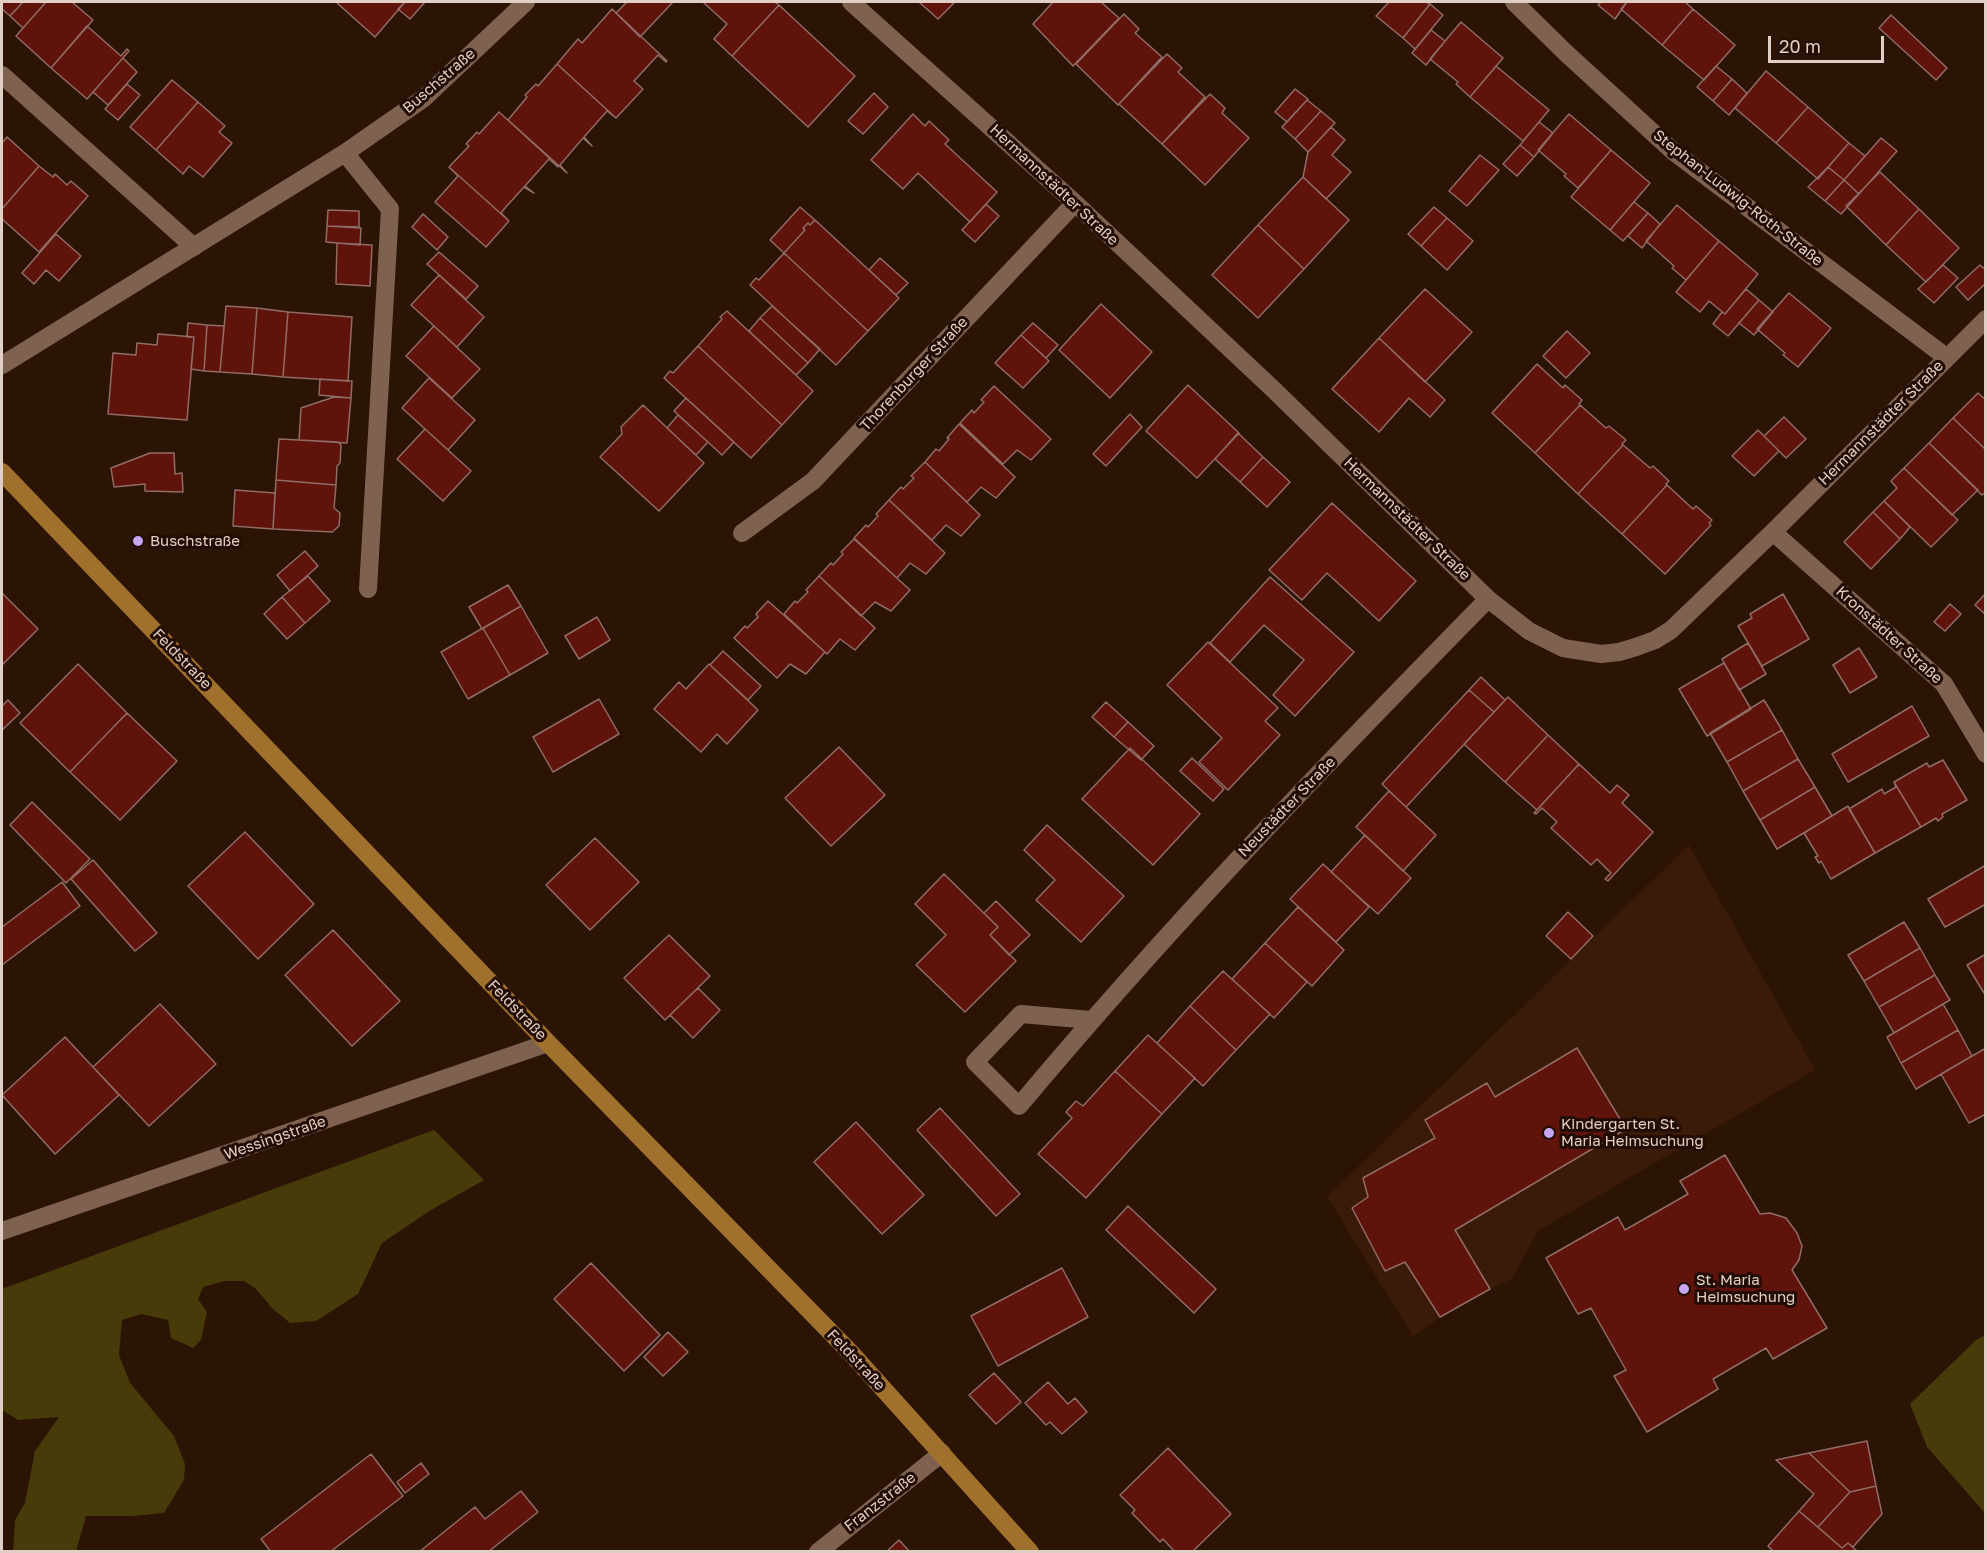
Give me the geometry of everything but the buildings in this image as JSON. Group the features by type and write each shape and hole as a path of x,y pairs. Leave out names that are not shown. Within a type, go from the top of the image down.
{"main road":[{"name":"Feldstraße","path":"2,472 548,1043 851,1353 1030,1551"}],"street":[{"name":"Buschstraße","path":"2,365 345,153 424,98 526,2"},
{"name":"Hermannstädter Straße","path":"851,2 1075,203 1274,390 1488,598 1529,631 1563,648 1601,654 1619,652 1655,640 1671,630 1773,532 1986,319"},
{"name":"Stephan-Ludwig-Roth-Straße","path":"1514,2 1674,152 1946,357"},
{"path":"2,75 194,248"},
{"path":"345,153 390,209 368,589"},
{"name":"Thorenburger Straße","path":"742,533 813,481 1075,203"},
{"name":"Kronstädter Straße","path":"1773,532 1944,684 1986,754"},
{"name":"Neustädter Straße","path":"1091,1020 1021,1014 975,1062 1019,1106 1091,1020 1254,841 1488,598"},
{"name":"Wessingstraße","path":"2,1231 548,1043"},
{"name":"Franzstraße","path":"818,1551 942,1453"}],"shaded area":[{"name":"Kindergarten St. Maria Heimsuchung","path":"1689,845 1815,1070 1538,1231 1512,1279 1440,1317 1413,1336 1327,1197"},
{"path":"434,1130 484,1180 431,1210 382,1243 358,1294 316,1321 290,1323 272,1308 256,1289 244,1281 225,1281 203,1287 198,1299 207,1312 201,1340 193,1348 171,1338 168,1320 141,1314 122,1320 119,1355 130,1383 174,1436 185,1464 184,1480 164,1513 86,1516 76,1551 13,1551 15,1520 25,1503 35,1451 59,1417 18,1420 2,1410 2,1289"},
{"path":"1985,1335 1985,1513 1927,1447 1910,1404 1976,1340"}],"place":[{"name":"Buschstraße","path":"138,541"},
{"name":"Kindergarten St. Maria Heimsuchung","path":"1549,1133"},
{"name":"St. Maria Heimsuchung","path":"1684,1289"}]}
